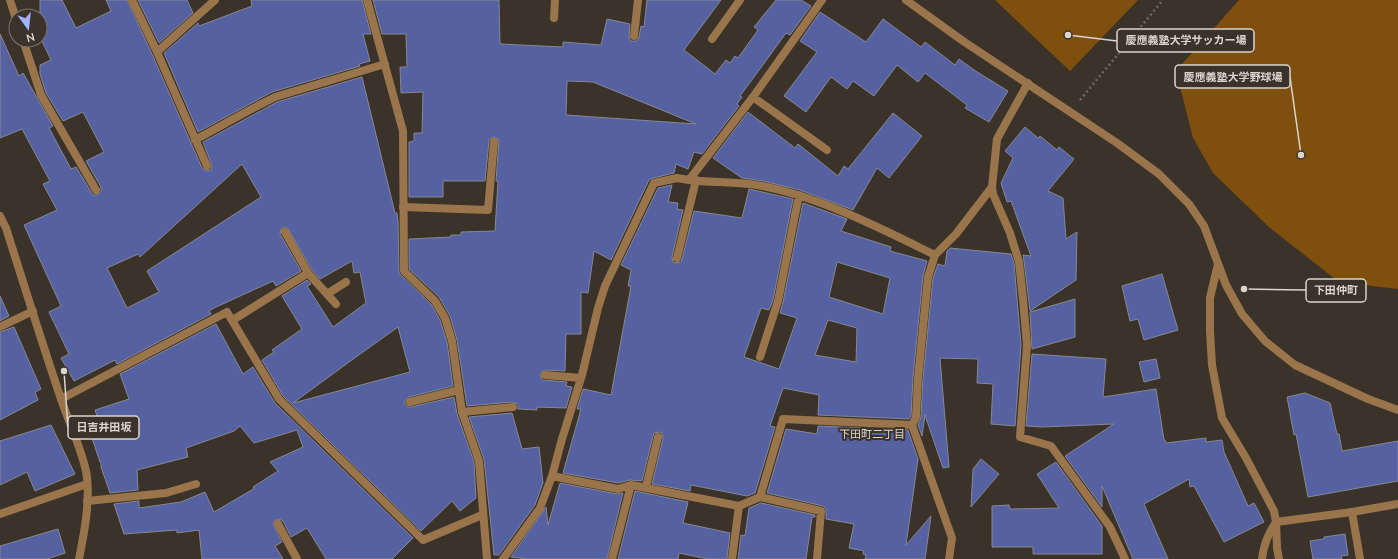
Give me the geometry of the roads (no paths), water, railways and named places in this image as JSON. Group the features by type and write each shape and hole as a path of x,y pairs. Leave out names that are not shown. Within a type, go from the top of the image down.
{"street":[{"path":"132,0 157,52 207,166"},
{"path":"157,52 215,0"},
{"path":"367,0 386,64 403,131 404,272 435,301 445,318 452,341 462,412 479,461 482,515 487,559"},
{"path":"554,18 555,0"},
{"path":"634,36 638,0"},
{"path":"712,39 740,0"},
{"path":"677,258 693,180 822,0"},
{"path":"906,0 963,41 1117,143 1159,174 1189,204 1204,226 1226,285 1242,314 1265,341 1295,365 1368,399 1398,410"},
{"path":"25,48 41,95 96,190"},
{"path":"195,140 275,97 386,64"},
{"path":"1028,83 997,139 992,188 993,194 1010,233 1019,262 1027,345 1020,437 1051,446 1110,527 1125,559"},
{"path":"753,97 827,150"},
{"path":"403,207 488,210 494,142"},
{"path":"503,559 540,508 552,476 581,378 598,308 605,286 654,183 677,178 761,186 799,195 867,223 935,255"},
{"path":"949,559 952,538 912,425 916,417 918,378 928,277 935,255 956,234 992,188"},
{"path":"760,357 778,301 799,195"},
{"path":"0,216 3,230 33,311 61,399 81,453 87,477 87,501 83,542 79,559"},
{"path":"285,232 308,273 336,304"},
{"path":"1218,264 1210,298 1210,331 1212,365 1222,418 1246,458 1274,511 1279,559"},
{"path":"233,320 308,273"},
{"path":"327,294 346,282"},
{"path":"0,327 33,311"},
{"path":"61,399 228,312 279,399 423,540 482,515"},
{"path":"545,375 581,378"},
{"path":"410,402 459,390"},
{"path":"462,412 513,408"},
{"path":"760,497 783,419 912,425"},
{"path":"646,488 658,437"},
{"path":"552,476 618,489 631,485 739,506 760,497 821,511 817,559"},
{"path":"0,514 87,484"},
{"path":"87,501 166,493 196,484"},
{"path":"612,559 631,485"},
{"path":"1262,559 1267,536 1276,522 1352,512 1398,504"},
{"path":"732,559 739,506"},
{"path":"1352,512 1360,559"},
{"path":"278,524 297,559"}],"place":[{"name":"慶應義塾大学サッカー場","path":"1068,35"},
{"name":"慶應義塾大学野球場","path":"1301,155"},
{"name":"下田仲町","path":"1244,289"},
{"name":"日吉井田坂","path":"64,371"}],"district":[{"name":"下田町二丁目","path":"872,434"}]}
